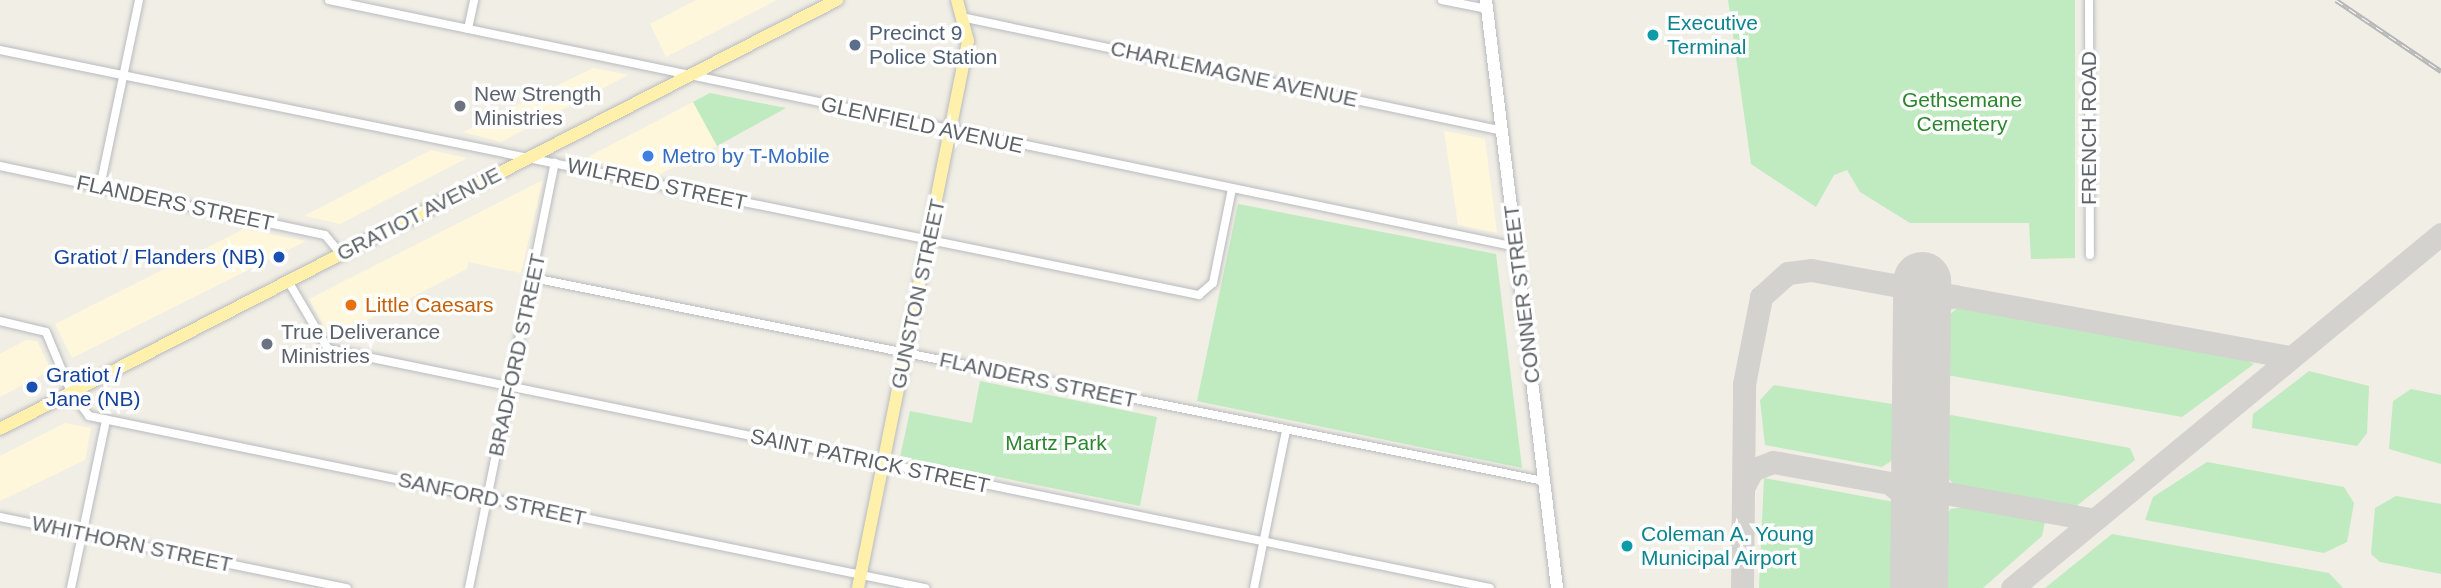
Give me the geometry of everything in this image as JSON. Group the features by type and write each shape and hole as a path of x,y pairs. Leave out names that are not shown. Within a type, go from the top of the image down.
{"main road":[{"name":"GUNSTON STREET","path":"859,581 968,41 966,18 957,0"},
{"name":"GRATIOT AVENUE","path":"0,429 830,2"},
{"name":"CONNER STREET","path":"1486,5 1556,588"}],"street":[{"path":"100,187 139,0"},
{"name":"GLENFIELD AVENUE","path":"329,0 1516,247"},
{"path":"468,29 474,0"},
{"path":"1442,0 1486,5"},
{"name":"FRENCH ROAD","path":"2089,0 2090,255"},
{"name":"CHARLEMAGNE AVENUE","path":"966,18 1503,131"},
{"name":"WILFRED STREET","path":"0,50 929,241 1206,295 1232,189"},
{"name":"BRADFORD STREET","path":"470,588 555,163"},
{"name":"FLANDERS STREET","path":"0,166 325,234 341,254"},
{"name":"FLANDERS STREET","path":"533,278 1543,481"},
{"name":"SAINT PATRICK STREET","path":"288,281 328,349 1490,588"},
{"path":"0,321 46,332 71,393"},
{"name":"SANFORD STREET","path":"71,393 84,413 106,420 487,498 859,581 925,588"},
{"path":"71,588 106,420"},
{"path":"1254,588 1286,431"},
{"name":"WHITHORN STREET","path":"0,517 347,588"}],"shaded area":[{"path":"696,0 777,0 666,57 650,24"},
{"path":"593,68 628,75 501,142 463,132"},
{"path":"693,102 717,146 658,175 584,159"},
{"path":"1444,131 1485,139 1497,233 1458,225"},
{"path":"431,150 467,158 340,224 304,216"},
{"path":"543,180 521,273 468,262 467,269 330,339 309,299"},
{"path":"244,229 306,241 72,358 55,324"},
{"path":"26,340 37,341 51,370 0,397 0,354"},
{"path":"65,423 91,428 85,460 0,501 0,456"}],"green space":[{"name":"Gethsemane Cemetery","path":"1728,0 2075,0 2075,258 2031,259 2029,223 1910,223 1860,192 1847,170 1834,175 1816,207 1751,164"},
{"path":"710,93 786,108 717,146 693,102"},
{"path":"1238,204 1496,254 1522,468 1197,401"},
{"path":"1957,308 2243,359 2254,364 2182,417 1941,374 1942,322"},
{"path":"2309,371 2369,386 2367,433 2357,446 2252,428 2253,414"},
{"name":"Martz Park","path":"980,381 1157,417 1140,506 900,457 910,411 972,423"},
{"path":"1774,385 1892,404 1902,417 1899,456 1882,467 1765,445 1760,400"},
{"path":"2411,389 2441,395 2441,464 2389,449 2393,401"},
{"path":"1951,415 2130,448 2135,460 2075,507 1954,485 1941,469 1941,422"},
{"path":"2207,462 2344,487 2354,503 2347,542 2324,553 2145,520 2153,497"},
{"path":"1764,478 1894,502 1901,515 1900,588 1759,588"},
{"path":"2396,496 2441,504 2441,574 2380,562 2371,554 2375,508"},
{"path":"1965,507 2045,522 2042,536 1983,588 1940,588 1942,519 1951,509"},
{"path":"2112,534 2329,573 2343,588 2045,588"}],"taxiway":[{"path":"2012,588 2441,234"},
{"path":"1742,588 1744,384 1761,297 1788,273 1811,270 2290,357"},
{"path":"1922,316 1934,301 1955,296"},
{"path":"1743,488 1752,470 1773,462 2094,520"},
{"path":"1891,484 1912,502 1919,536"}],"runway":[{"path":"1919,588 1922,281"}],"railway":[{"path":"2336,0 2441,71"}],"place":[{"name":"Executive Terminal","path":"1653,35"},
{"name":"Precinct 9 Police Station","path":"855,45"},
{"name":"New Strength Ministries","path":"460,106"},
{"name":"Metro by T-Mobile","path":"648,156"},
{"name":"Gratiot / Flanders (NB)","path":"279,257"},
{"name":"Little Caesars","path":"351,305"},
{"name":"True Deliverance Ministries","path":"267,344"},
{"name":"Gratiot / Jane (NB)","path":"32,387"},
{"name":"Coleman A. Young Municipal Airport","path":"1627,546"}]}
